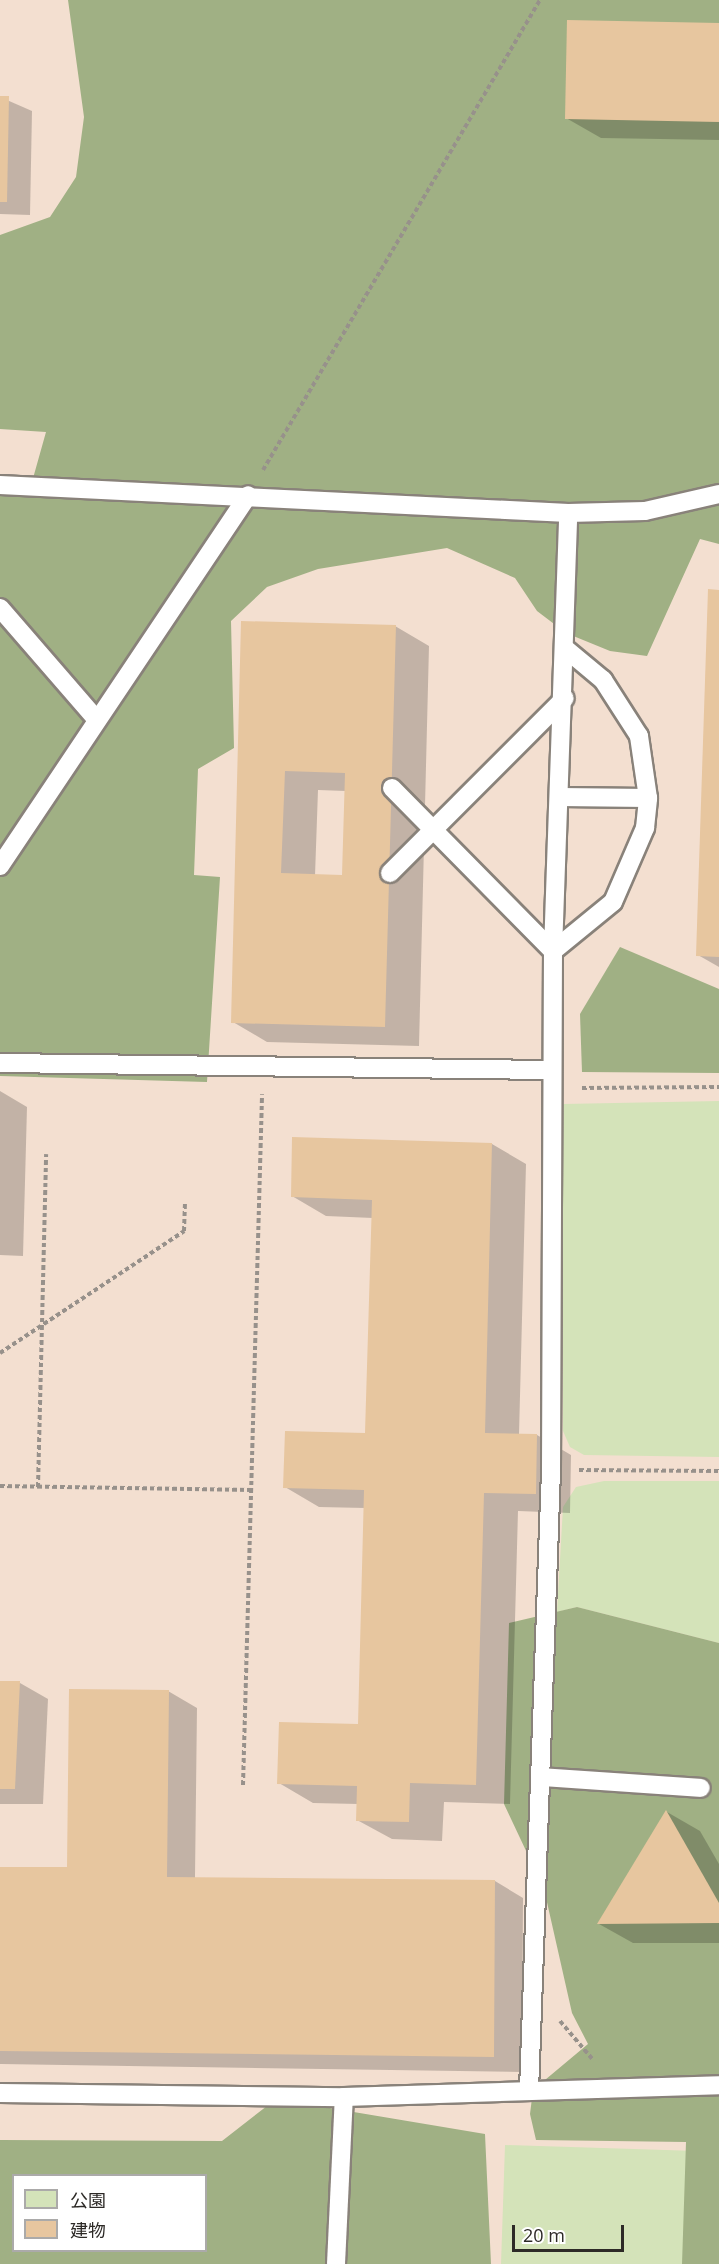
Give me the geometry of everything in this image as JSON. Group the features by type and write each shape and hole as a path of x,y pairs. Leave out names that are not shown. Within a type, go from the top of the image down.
{"lane":[{"path":"0,485 248,495 568,513 645,511 719,494"},
{"path":"0,866 248,495"},
{"path":"529,2091 551,1470 553,951 567,650 568,513"},
{"path":"0,608 97,720"},
{"path":"553,951 613,902 645,828 648,798 639,736 603,680 567,650"},
{"path":"390,873 565,698"},
{"path":"392,788 553,951"},
{"path":"560,797 648,798"},
{"path":"0,1062 263,1066 552,1079"},
{"path":"541,1776 701,1788"},
{"path":"0,2093 344,2097 719,2085"},
{"path":"336,2264 344,2097"}],"path":[{"path":"248,495 540,0"},
{"path":"243,1785 263,1066"},
{"path":"552,1079 719,1087"},
{"path":"38,1487 40,1327 46,1154"},
{"path":"0,1353 184,1231 185,1203"},
{"path":"551,1470 719,1471"},
{"path":"0,1486 252,1490"},
{"path":"552,2012 605,2066"}],"shaded area":[{"path":"0,0 719,0 719,2264 0,2264"}],"green space":[{"path":"68,0 719,0 719,544 700,539 647,656 610,651 566,633 537,611 515,578 447,548 318,569 267,587 231,621 234,748 198,769 194,875 220,877 207,1082 0,1076 0,492 30,489 46,432 0,429 0,235 50,217 76,177 84,117"},
{"path":"620,947 719,989 719,1073 582,1072 580,1014"},
{"path":"719,1101 719,1457 584,1455 570,1447 563,1431 563,1104"},
{"path":"604,1481 719,1481 719,1643 577,1607 557,1612 563,1507 576,1487"},
{"path":"577,1607 719,1643 719,2264 682,2264 686,2142 536,2140 530,2114 533,2090 588,2044 572,2013 544,1889 504,1804 509,1623"},
{"path":"276,2099 485,2134 491,2264 0,2264 0,2140 222,2141"},
{"path":"505,2145 697,2151 693,2264 501,2264"}],"building":[{"path":"567,20 719,23 719,122 565,119"},
{"path":"0,96 9,96 7,202 0,202"},
{"path":"708,589 719,590 719,957 696,956"},
{"path":"241,621 396,625 385,1027 231,1023","holes":["285,771 345,773 342,875 281,873"]},
{"path":"292,1137 492,1143 485,1433 537,1434 536,1494 484,1493 476,1785 410,1783 409,1822 356,1821 357,1786 277,1784 279,1722 358,1724 364,1490 283,1488 285,1431 365,1433 372,1200 291,1197"},
{"path":"0,1681 20,1681 15,1789 0,1789"},
{"path":"69,1689 169,1690 167,1877 495,1880 494,2057 0,2051 0,1867 67,1867"},
{"path":"666,1810 719,1903 719,1923 597,1924"}]}
